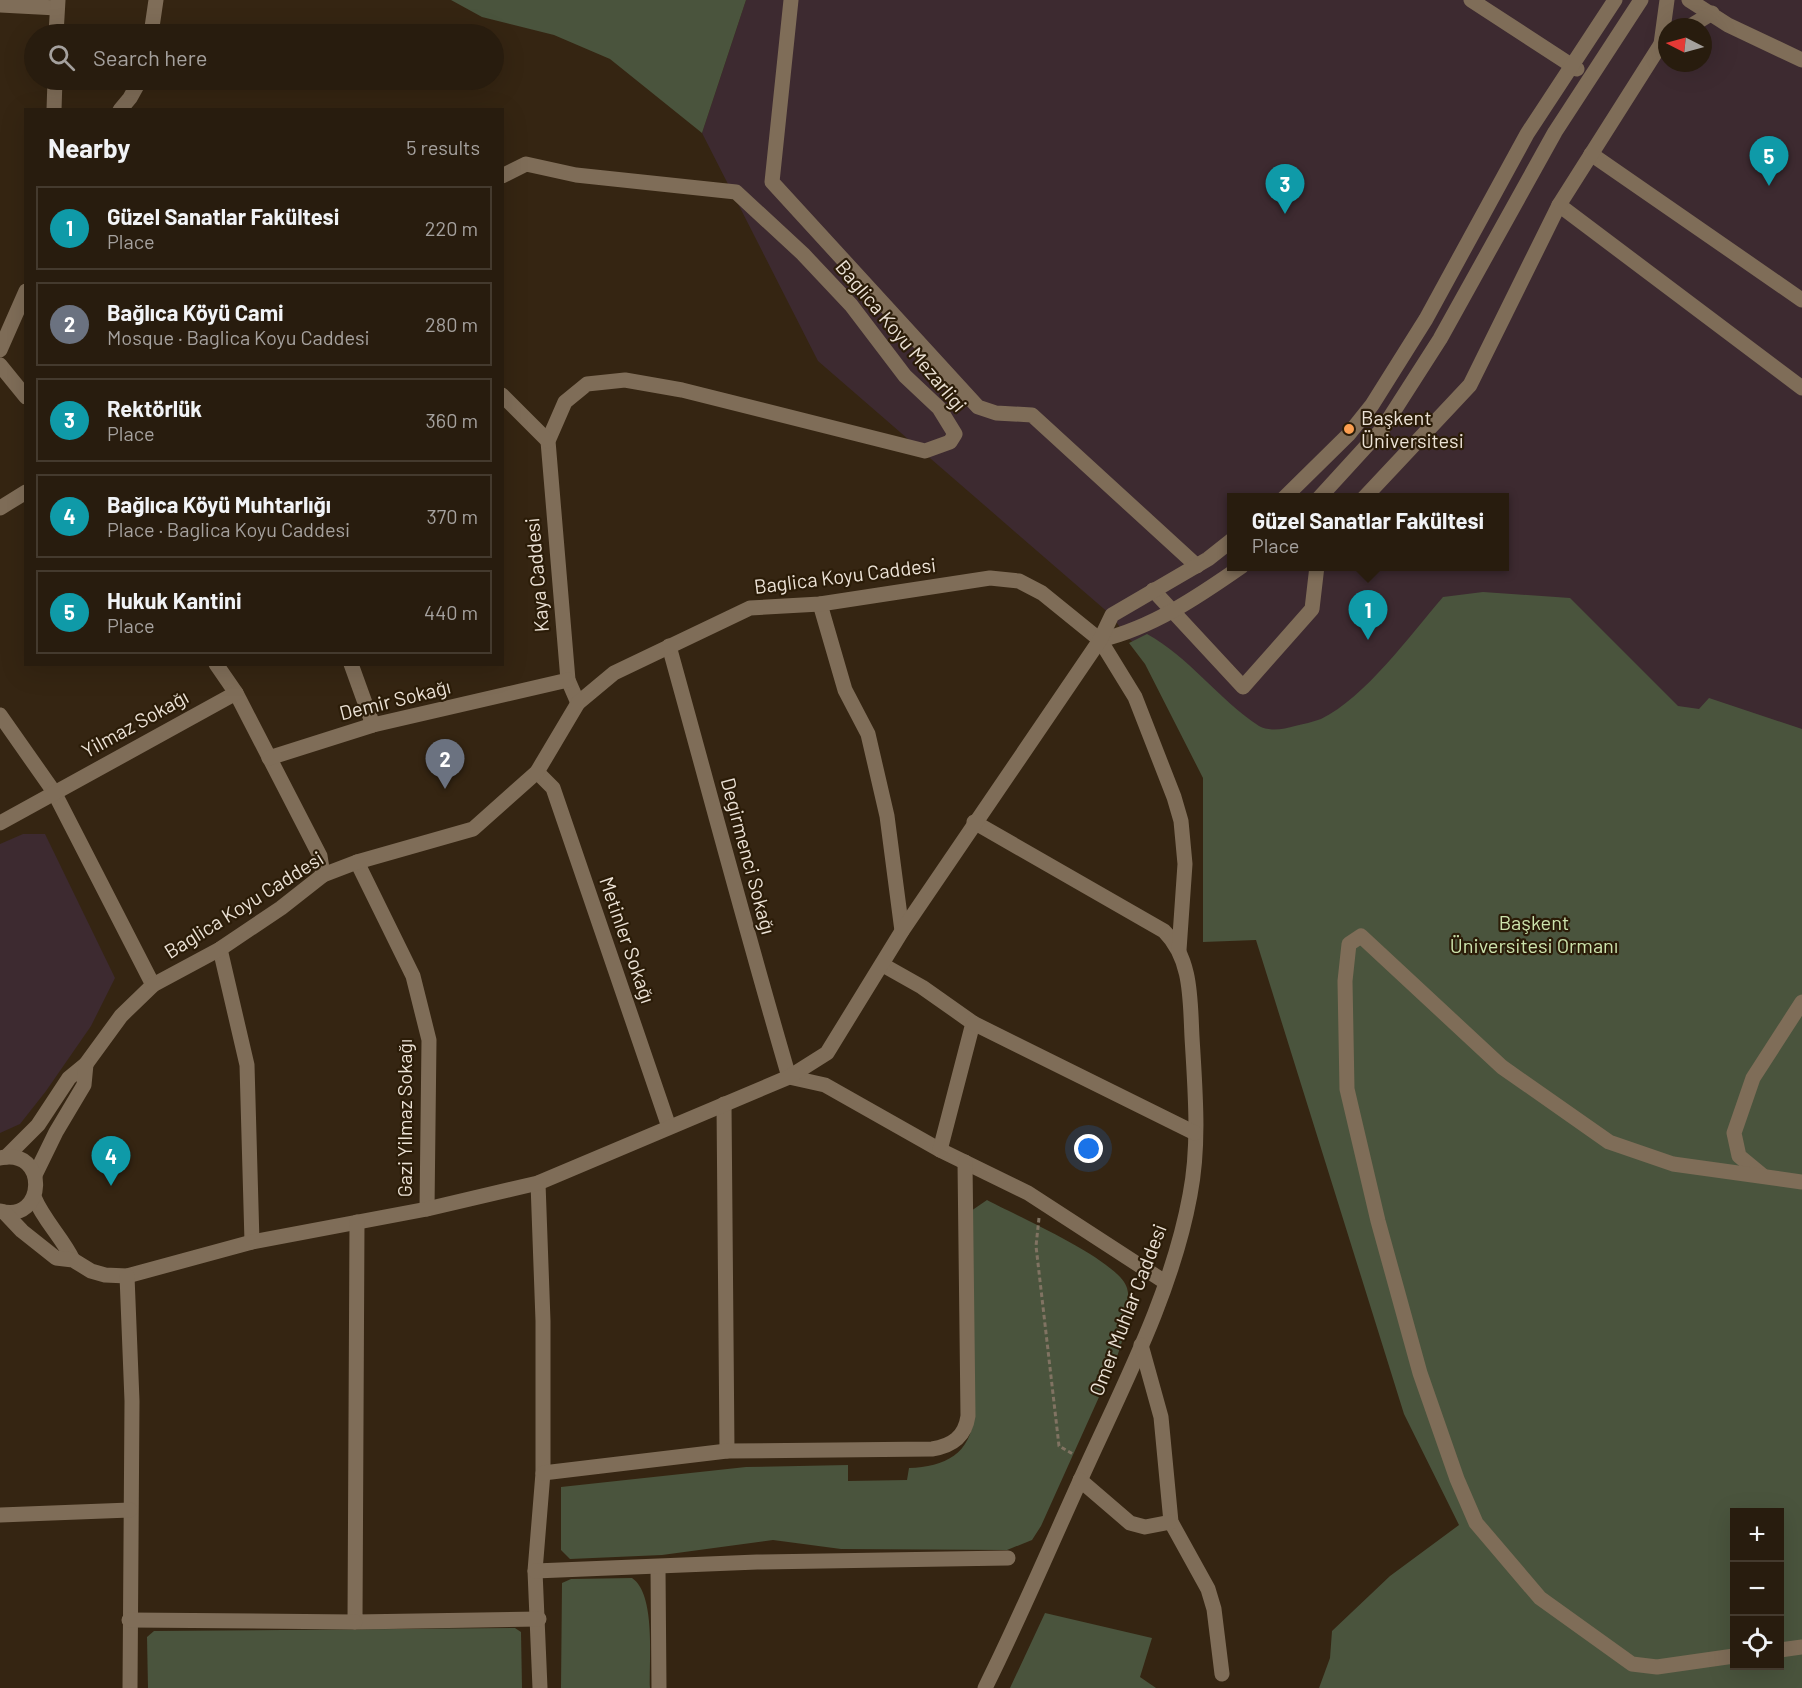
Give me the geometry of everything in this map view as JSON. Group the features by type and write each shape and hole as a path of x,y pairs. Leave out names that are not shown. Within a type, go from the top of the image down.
{"street":[{"path":"152,24 156,0"},
{"path":"791,0 772,182 978,407 996,413 1032,416 1197,566"},
{"path":"1471,0 1590,77"},
{"path":"1289,493 1341,443 1372,405 1426,320 1527,134 1570,65 1616,0"},
{"path":"1324,493 1362,454 1383,428 1440,339 1523,185 1641,0"},
{"path":"1666,18 1667,0"},
{"path":"1689,0 1728,25 1802,60"},
{"path":"0,5 57,4 56,24"},
{"path":"1704,18 1712,13"},
{"path":"1370,493 1470,386 1559,205 1658,51"},
{"path":"54,108 55,90"},
{"path":"122,108 135,90"},
{"path":"1591,154 1802,300"},
{"name":"Baglica Koyu Mezarligi","path":"504,175 526,164 576,175 736,192 803,254 851,305 905,376 939,408 955,434 950,442 925,450 907,448 817,422 705,395 625,380 587,384 565,402 548,441"},
{"path":"1559,205 1802,388"},
{"path":"0,350 24,296"},
{"path":"0,365 24,395"},
{"path":"504,398 548,441"},
{"name":"Kaya Caddesi","path":"548,441 568,680 578,703"},
{"path":"0,508 24,493"},
{"path":"2,1212 41,1248 56,1258 73,1260 91,1271 127,1276 252,1242 427,1209 538,1183 789,1077 827,1053 902,931 1100,640 1112,615 1197,566 1227,544"},
{"path":"1100,640 1125,634 1172,610 1235,571"},
{"path":"1154,590 1243,687 1312,609 1317,571"},
{"name":"Baglica Koyu Caddesi","path":"87,1064 109,1031 153,985 220,949 281,908 323,875 357,862 473,829 537,772 578,703 614,673 750,608 820,604 990,578 1019,581 1042,593 1100,640 1135,697 1181,821 1185,864 1179,950"},
{"path":"820,604 845,690 868,734 887,816 902,931"},
{"name":"Degirmenci Sokağı","path":"669,646 734,892 789,1077"},
{"path":"217,666 236,693 320,856 323,875"},
{"path":"352,666 373,725"},
{"name":"Demir Sokağı","path":"269,758 373,725 568,680"},
{"name":"Yilmaz Sokağı","path":"0,823 236,693"},
{"path":"0,715 54,792 153,985"},
{"name":"Metinler Sokağı","path":"537,772 553,788 669,1127"},
{"name":"Omer Muhlar Caddesi","path":"974,822 1164,931 1179,950 1187,975 1191,1011 1195,1133 1191,1193 1165,1282 1141,1345 985,1688"},
{"name":"Gazi Yilmaz Sokağı","path":"357,862 413,976 429,1040 427,1209"},
{"path":"1730,1657 1657,1667 1632,1664 1540,1598 1476,1523 1457,1479 1420,1373 1378,1221 1347,1089 1345,981 1349,944 1361,936 1502,1067 1609,1142 1673,1164 1802,1182"},
{"path":"220,949 248,1065 252,1242"},
{"path":"883,965 922,987 973,1023 1195,1133"},
{"path":"1762,1175 1739,1156 1734,1133 1753,1078 1802,1002"},
{"path":"940,1150 973,1023"},
{"path":"3,1157 38,1125 69,1078 87,1064"},
{"path":"73,1260 65,1244 43,1218 34,1197 35,1175 56,1131 84,1085 87,1064"},
{"path":"789,1077 825,1084 940,1150 1041,1201 1165,1282"},
{"path":"724,1104 727,1451"},
{"path":"3,1157 20,1159 35,1175"},
{"path":"543,1473 727,1451 932,1449 945,1447 962,1435 967,1422 969,1393 965,1162"},
{"path":"538,1183 543,1321 543,1473 535,1571 539,1619 540,1688"},
{"path":"2,1212 18,1211 34,1197"},
{"path":"354,1622 357,1222"},
{"path":"127,1276 132,1401 130,1688"},
{"path":"1141,1345 1161,1417 1171,1522 1208,1589 1214,1609 1222,1674"},
{"path":"1080,1480 1130,1523 1145,1527 1171,1522"},
{"path":"0,1514 130,1510"},
{"path":"535,1571 658,1568 757,1562 1008,1558"},
{"path":"658,1568 659,1688"},
{"path":"129,1620 354,1622 539,1619"},
{"path":"1784,1649 1802,1647"}],"path":[{"path":"1041,1201 1036,1246 1059,1446 1088,1462"}],"shaded area":[{"name":"Başkent Üniversitesi","path":"746,0 1802,0 1802,971 1413,873 1128,638 1111,615 818,361 702,133"},
{"path":"23,834 45,834 115,978 91,1026 46,1091 20,1124 0,1133 0,844"}],"green space":[{"path":"451,0 746,0 702,133 610,59 554,35 482,17"},
{"name":"Başkent Üniversitesi Ormanı","path":"1483,592 1570,598 1678,706 1699,709 1709,698 1802,729 1802,1688 1319,1688 1330,1658 1332,1631 1390,1576 1459,1525 1404,1414 1256,940 1203,942 1203,778 1145,664 1129,643 1147,634 1162,643 1244,715 1259,726 1268,729 1282,729 1321,719 1354,696 1386,664 1443,597"},
{"path":"987,1200 1087,1252 1120,1277 1127,1288 1129,1297 1127,1323 1117,1357 1041,1526 1032,1540 1007,1550 841,1549 773,1540 662,1555 570,1559 561,1550 561,1487 746,1467 848,1465 848,1481 907,1480 909,1468 934,1465 954,1456 968,1440 974,1415 971,1211"},
{"path":"632,1578 640,1586 648,1612 650,1688 561,1688 562,1583 571,1579"},
{"path":"1045,1613 1152,1638 1140,1677 1156,1688 1010,1688"},
{"path":"515,1628 521,1632 522,1688 148,1688 147,1637 154,1631"}],"place":[{"name":"Hukuk Kantini","path":"1769,186"},
{"name":"Rektörlük","path":"1285,214"},
{"name":"Başkent Üniversitesi","path":"1349,429"},
{"name":"Güzel Sanatlar Fakültesi","path":"1368,640"},
{"name":"Bağlıca Köyü Cami","path":"445,789"},
{"name":"Bağlıca Köyü Muhtarlığı","path":"111,1186"}]}
